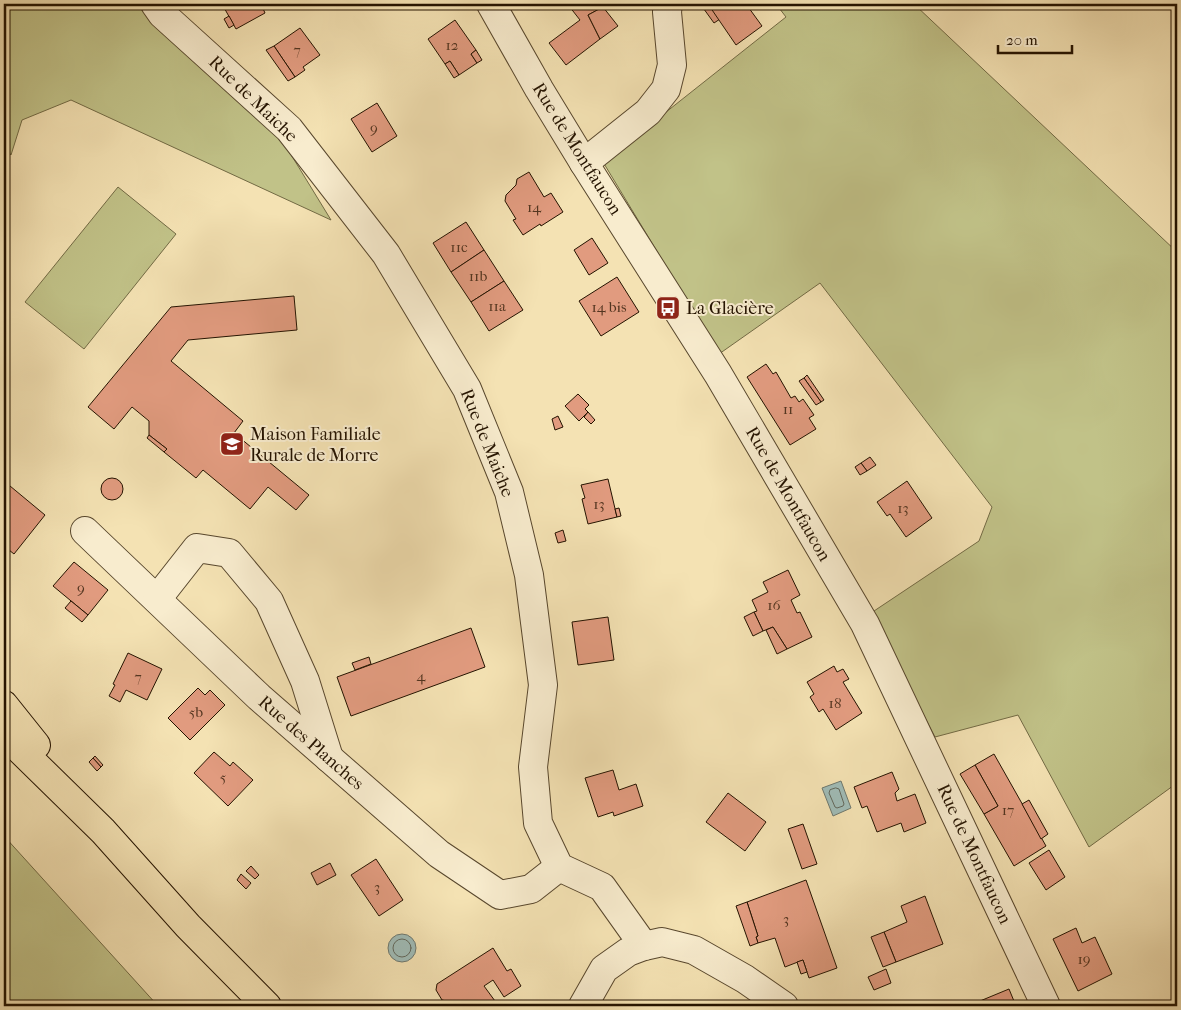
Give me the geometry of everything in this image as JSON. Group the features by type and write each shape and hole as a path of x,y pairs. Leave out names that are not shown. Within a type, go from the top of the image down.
{"main road":[{"path":"4,705 103,831 188,926 267,1006"},
{"path":"4,734 103,831"}],"street":[{"name":"Rue de Maiche","path":"155,4 162,14 289,129 386,254 467,389 509,492 529,575 543,685 534,767 538,823 559,868"},
{"name":"Rue de Montfaucon","path":"491,4 584,163 718,374 865,624 1046,1006"},
{"path":"584,163 648,112 666,89 672,65 667,12 668,4"},
{"name":"Rue des Planches","path":"86,531 259,697 439,854 500,894 531,889 559,868"},
{"path":"157,599 197,548 229,553 269,601 305,681 329,758"},
{"path":"559,868 602,887 644,946"},
{"path":"583,1006 604,970 628,952 662,942 694,950 784,1006"}],"green space":[{"path":"4,4 138,4 279,135 331,220 71,100 22,120 11,155 4,146"},
{"path":"776,4 914,4 1177,252 1177,783 1089,847 1018,715 935,737 871,613 979,541 992,507 820,283 719,354 603,162 786,17"},
{"path":"118,187 176,234 84,349 25,302"},
{"path":"4,836 158,1006 4,1006"}],"water":[{"path":"841,781 851,808 833,816 822,788"},
{"path":"402,934 412,938 416,948 412,958 402,962 392,958 388,948 392,938"}],"building":[{"path":"222,4 261,4 265,13 236,29"},
{"path":"569,4 601,4 603,7 588,15 600,39 566,65 549,43 580,20"},
{"path":"702,4 708,4 720,19 714,23"},
{"path":"708,4 746,4 762,26 736,45"},
{"path":"603,7 618,26 600,39 588,15"},
{"path":"229,16 234,25 229,28 224,19"},
{"path":"455,20 476,50 471,54 477,63 459,75 450,61 445,64 428,39"},
{"path":"300,28 320,55 303,67 305,70 295,77 274,46"},
{"path":"274,46 295,77 288,81 266,50"},
{"path":"476,50 482,60 477,63 471,54"},
{"path":"450,61 459,75 454,78 445,64"},
{"path":"377,103 397,136 372,152 351,119"},
{"path":"529,172 544,197 551,193 563,212 523,235 513,220 516,219 505,201 506,195 516,185 517,179"},
{"path":"466,222 484,250 451,272 433,243"},
{"path":"592,238 608,263 589,275 574,250"},
{"path":"484,250 504,281 471,302 451,272"},
{"path":"617,277 639,312 601,336 579,301"},
{"path":"504,281 523,310 489,331 471,302"},
{"path":"294,296 297,330 188,340 171,361 243,421 234,433 309,495 296,510 268,487 250,509 203,470 196,478 164,452 167,449 149,435 149,421 132,407 114,429 88,407 171,307"},
{"path":"766,364 773,374 776,372 791,398 795,396 799,402 803,399 814,415 809,418 816,429 790,445 747,377"},
{"path":"807,375 824,400 821,402 804,378"},
{"path":"804,378 821,402 816,405 799,381"},
{"path":"578,394 589,405 585,409 588,412 579,421 565,406"},
{"path":"588,412 595,420 591,424 584,417"},
{"path":"558,416 563,427 555,430 552,419"},
{"path":"149,435 167,449 164,452 147,438"},
{"path":"870,457 876,465 867,471 861,463"},
{"path":"861,463 867,471 860,475 855,467"},
{"path":"112,478 120,481 123,489 120,497 112,500 104,497 101,489 104,481"},
{"path":"608,479 617,517 588,524 582,499 585,498 581,485"},
{"path":"4,481 45,515 14,554 4,546"},
{"path":"907,481 932,518 906,537 890,514 887,516 877,502"},
{"path":"619,508 621,516 617,517 615,509"},
{"path":"563,530 566,541 558,543 555,533"},
{"path":"74,562 108,590 88,615 53,586"},
{"path":"788,570 800,595 791,600 797,613 800,612 812,637 787,649 773,627 763,631 754,612 757,611 752,600 768,592 763,582"},
{"path":"71,601 88,615 82,622 65,608"},
{"path":"754,612 763,631 753,636 744,617"},
{"path":"608,617 614,660 578,665 572,622"},
{"path":"773,627 787,649 777,654 766,630"},
{"path":"471,628 485,667 351,716 337,677"},
{"path":"128,653 162,669 147,700 126,690 120,702 109,696"},
{"path":"369,657 371,664 355,670 352,663"},
{"path":"834,666 837,672 843,669 849,679 843,682 862,713 836,730 823,709 819,712 810,697 814,694 807,682"},
{"path":"198,688 205,695 210,690 225,705 190,740 168,718"},
{"path":"214,752 230,766 233,762 253,780 228,806 194,773"},
{"path":"994,754 1046,846 1014,866 984,814 998,806 975,765"},
{"path":"95,756 103,765 101,767 93,758"},
{"path":"93,758 101,767 97,771 89,762"},
{"path":"975,765 998,806 984,814 960,774"},
{"path":"613,770 619,790 636,784 643,806 614,816 613,812 598,817 585,778"},
{"path":"892,772 899,789 895,793 897,801 915,794 926,823 904,832 901,823 877,832 867,806 862,808 854,787"},
{"path":"728,793 766,822 745,851 706,822"},
{"path":"1029,800 1048,834 1041,839 1022,804"},
{"path":"803,824 817,864 802,869 788,829"},
{"path":"1049,850 1065,877 1046,890 1029,863"},
{"path":"376,859 403,900 379,916 351,875"},
{"path":"330,863 336,875 317,885 311,873"},
{"path":"251,866 259,875 255,879 246,871"},
{"path":"241,874 251,883 246,889 237,880"},
{"path":"806,880 837,968 809,978 803,960 785,967 775,938 758,943 756,937 758,936 747,902"},
{"path":"925,896 943,944 896,962 884,932 907,922 901,906"},
{"path":"747,902 758,936 756,937 758,943 750,946 736,906"},
{"path":"1076,928 1082,943 1095,937 1112,974 1078,991 1053,939"},
{"path":"884,932 896,962 883,967 871,937"},
{"path":"493,948 507,971 511,969 521,986 504,997 493,980 484,986 495,1001 486,1006 454,1006 451,1002 442,1000 436,990 437,984"},
{"path":"803,960 807,972 801,974 797,962"},
{"path":"886,969 891,983 874,990 868,977"},
{"path":"1009,989 1016,1006 982,1006 980,1001"}],"place":[{"name":"La Glacière","path":"668,308"},
{"name":"Maison Familiale Rurale de Morre","path":"232,444"}]}
